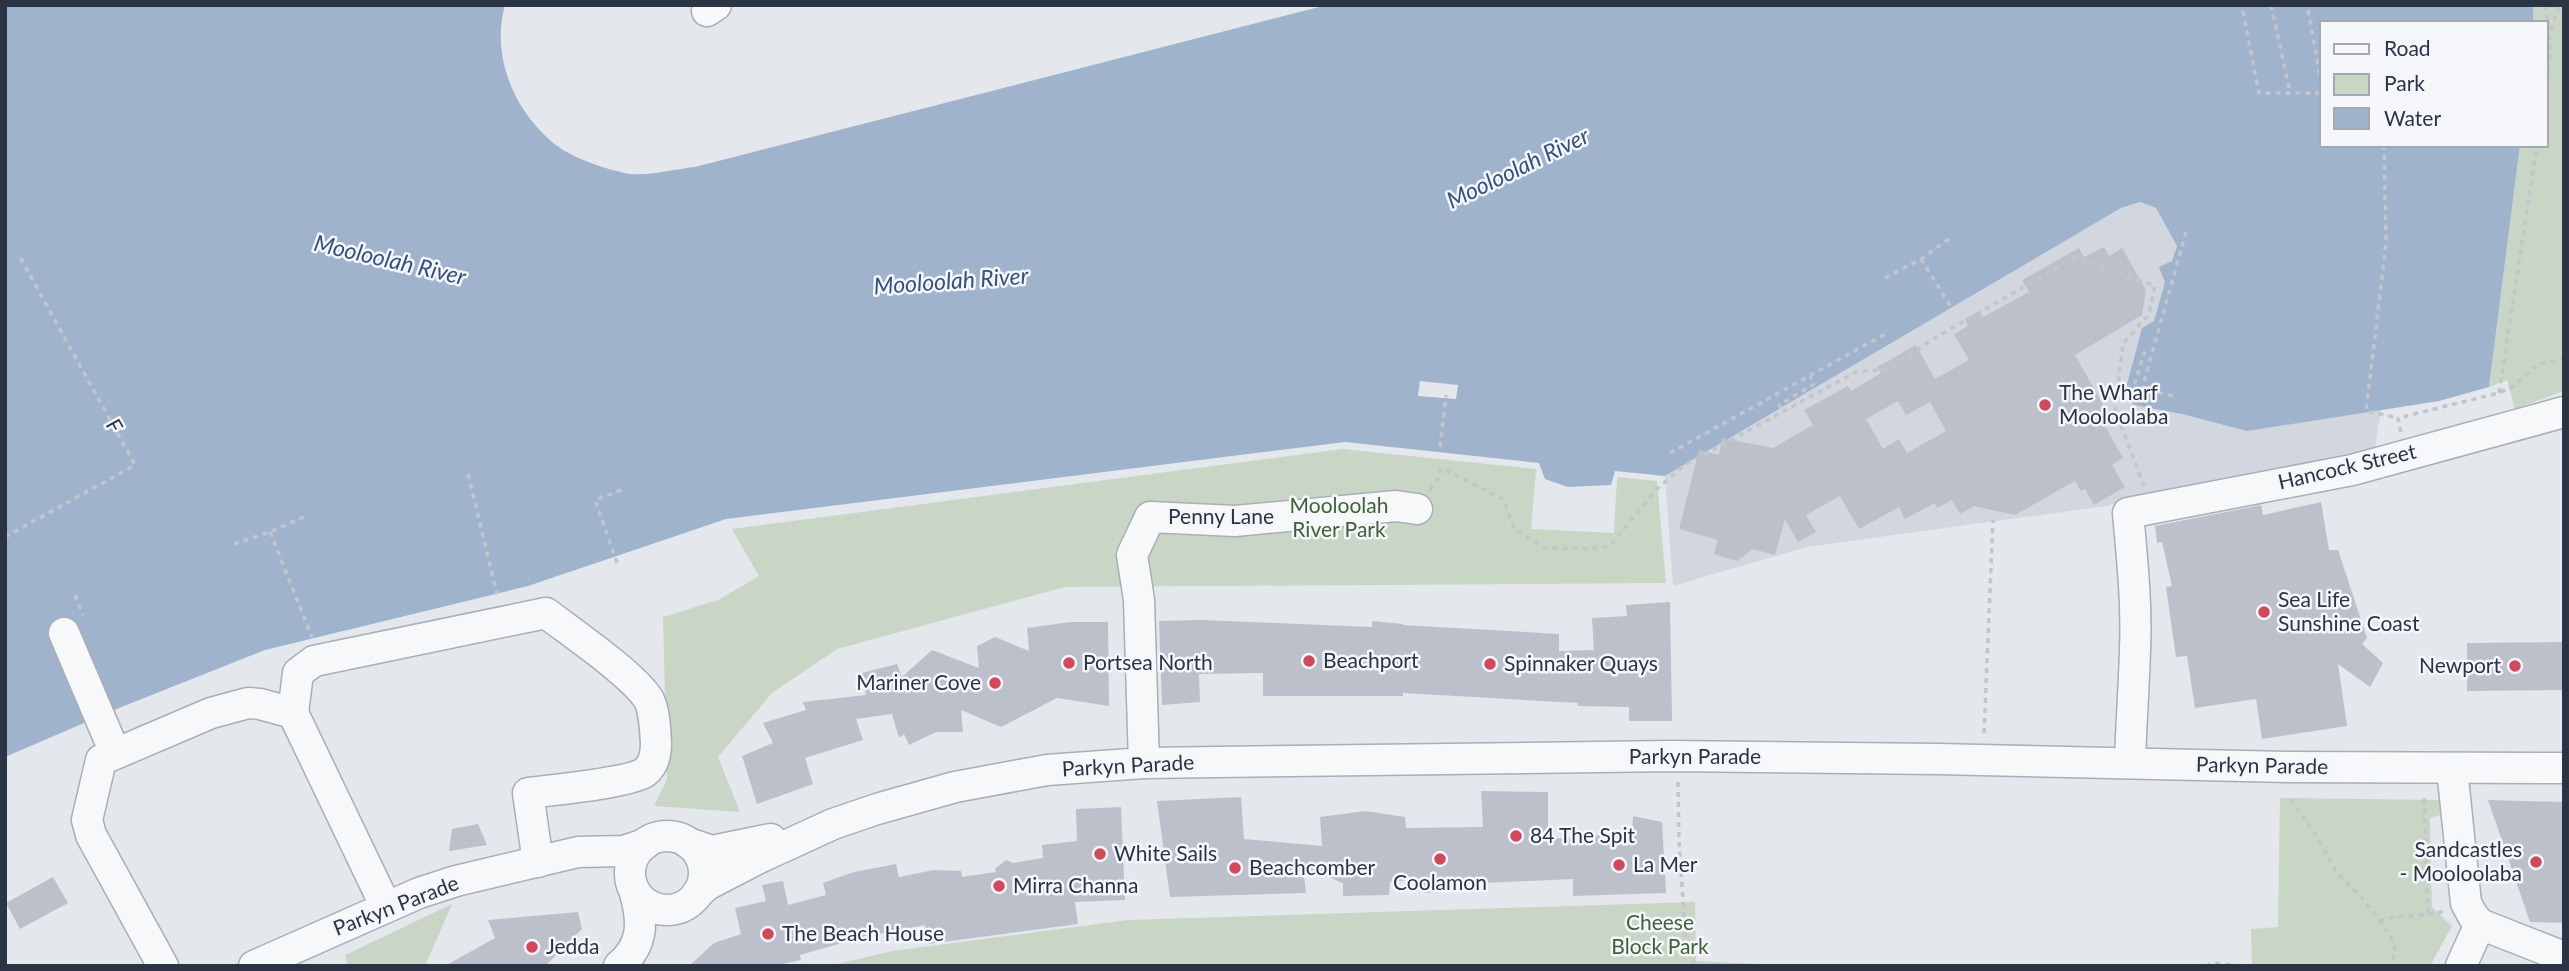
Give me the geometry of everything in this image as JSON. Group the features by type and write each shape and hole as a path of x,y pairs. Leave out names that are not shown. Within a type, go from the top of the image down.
{"street":[{"name":"Hancock Street","path":"2138,504 2353,470 2564,412"},
{"path":"2130,763 2138,504"},
{"name":"Penny Lane","path":"1144,763 1139,600 1132,555 1150,517 1235,521 1396,506 1417,509"},
{"path":"386,907 293,713 298,673 314,661 546,613 626,676 649,701 655,722 656,753 645,772 629,778 528,793 540,862"},
{"path":"64,633 115,753"},
{"path":"163,966 91,835 87,820 101,760 211,713 248,703 293,713"},
{"name":"Parkyn Parade","path":"688,843 707,851 723,850 833,824 955,787 1047,770 1144,763 1671,756 2452,769 2564,768"},
{"path":"2452,769 2466,903 2473,916 2480,924 2564,957"},
{"name":"Parkyn Parade","path":"636,966 650,952 667,923 712,881 833,824"},
{"path":"619,966 633,953 638,939 640,915 633,889 631,864 636,853 645,844 667,836 688,843 696,851 703,866 703,877 691,899 668,910 656,909 645,903 633,889"},
{"name":"Parkyn Parade","path":"254,966 386,907 456,881 585,851 627,851 645,844"},
{"name":"Parkyn Parade","path":"540,862 588,863 606,867 621,875 633,889"},
{"path":"2461,966 2480,924"}],"path":[{"path":"2270,5 2290,93"},
{"path":"2545,5 2551,32 2548,75"},
{"path":"2551,32 2559,5"},
{"path":"2243,10 2259,93 2320,93"},
{"path":"2308,10 2320,75"},
{"path":"2384,147 2386,244 2366,411 2398,418 2499,393 2514,386 2538,364 2564,359"},
{"path":"2499,393 2537,147"},
{"path":"2173,396 2142,389 2186,232"},
{"path":"1885,278 1921,259 1953,236"},
{"name":"F","path":"5,537 135,465 20,257"},
{"path":"1417,509 1439,477 1441,468 1503,499 1515,530 1545,548 1588,549 1610,546 1657,489 1683,466 1856,372 1890,369 1933,339 2076,257 2155,286 2149,314 2123,344 2115,410 2138,504"},
{"path":"1921,259 1951,307"},
{"path":"1670,453 1887,333"},
{"path":"2117,396 2130,400 2144,353 2151,354"},
{"path":"1781,408 1779,405 1814,384 1810,376"},
{"path":"1440,447 1446,395"},
{"path":"2398,418 2405,455"},
{"path":"468,474 497,594"},
{"path":"617,563 595,500 624,489"},
{"path":"233,544 306,516"},
{"path":"1984,733 1993,520"},
{"path":"270,532 313,639"},
{"path":"1671,756 1678,782 1686,944 1695,966"},
{"path":"2424,794 2428,914"},
{"path":"2291,799 2337,873 2364,900 2394,943 2392,966"},
{"path":"2380,922 2386,918 2450,911"},
{"path":"2206,966 2212,963 2243,966"}],"shaded area":[{"name":"The Wharf Mooloolaba","path":"2140,202 2156,208 2177,246 2165,282 2134,405 2247,431 2381,409 2375,448 2148,494 2106,506 1807,547 1673,586 1665,476 2121,208"}],"green space":[{"path":"2533,5 2564,5 2564,391 2515,409 2507,380 2489,387 2520,147 2548,147 2548,21 2533,21"},
{"name":"Mooloolah River Park","path":"1343,449 1536,469 1531,529 1614,533 1617,477 1657,481 1666,583 1065,587 837,649 772,693 718,757 740,812 654,806 667,779 663,617 718,600 759,576 732,529"},
{"path":"2280,798 2441,800 2442,815 2430,818 2432,907 2452,926 2430,966 2252,966 2251,929 2278,927"},
{"name":"Cheese Block Park","path":"1695,902 1696,961 1799,966 829,966 892,951 1128,920"},
{"path":"452,904 425,966 348,966 345,955"}],"water":[{"name":"Mooloolah River","path":"5,5 505,5 501,24 503,61 508,79 526,113 551,141 567,152 599,166 638,174 695,167 1327,5 2533,5 2533,21 2320,21 2320,147 2520,147 2489,387 2439,401 2247,431 2134,405 2125,392 2142,328 2154,321 2165,282 2159,267 2172,261 2177,246 2156,208 2140,202 2121,208 1665,476 1615,471 1611,485 1568,487 1545,479 1539,463 1345,442 726,519 528,586 265,650 5,757"}],"pier":[{"path":"1420,381 1458,385 1456,399 1418,396"}],"building":[{"name":"The Wharf Mooloolaba","path":"2104,247 2109,256 2122,248 2146,290 2142,315 2075,355 2107,412 2100,417 2123,458 2112,465 2125,487 2094,505 2085,489 2081,491 2075,481 2015,515 1974,506 1960,514 1952,500 1937,508 1935,503 1905,519 1899,507 1859,529 1840,496 1806,515 1816,532 1798,542 1785,519 1775,555 1753,549 1737,561 1714,554 1718,540 1679,529 1699,450 1719,455 1722,438 1773,448 1813,425 1804,410 1848,386 1851,391 1881,373 1877,367 1916,345 1935,379 1969,360 1954,334 1968,326 1965,319 1979,311 1983,317 2029,292 2022,280 2079,248 2084,257","holes":["1898,401 1906,415 1930,402 1946,431 1907,453 1899,439 1883,449 1866,419"]},
{"name":"Sea Life Sunshine Coast","path":"2321,502 2329,550 2338,550 2367,638 2362,644 2383,663 2370,687 2338,664 2347,726 2262,739 2256,699 2195,708 2187,656 2176,657 2166,587 2172,586 2162,542 2157,543 2155,526 2261,505 2263,515"},
{"path":"1670,602 1672,721 1629,721 1629,707 1578,706 1578,703 1403,693 1403,696 1263,696 1263,673 1199,674 1200,702 1162,705 1159,621 1201,620 1372,627 1372,621 1559,634 1559,651 1594,650 1592,618 1627,616 1626,605"},
{"path":"1071,622 1108,622 1109,706 1057,698 1001,727 961,710 963,732 936,732 909,745 904,734 899,738 892,714 856,719 863,740 805,758 813,784 757,804 742,756 773,743 763,723 806,710 803,702 866,695 862,673 897,664 902,677 932,650 979,668 977,646 995,637 1029,651 1027,628"},
{"name":"Newport","path":"2564,642 2564,690 2467,691 2467,643"},
{"path":"1481,791 1548,792 1548,839 1632,833 1633,816 1662,822 1666,893 1573,896 1573,879 1460,884 1460,891 1424,893 1422,879 1390,882 1389,895 1343,896 1343,883 1303,867 1306,893 1170,897 1157,801 1241,797 1244,839 1322,846 1320,817 1365,811 1405,817 1406,828 1483,827"},
{"name":"Sandcastles - Mooloolaba","path":"2488,800 2564,802 2564,923 2530,922"},
{"path":"1121,807 1125,900 1075,902 1078,924 928,944 925,925 863,937 800,955 801,960 774,966 689,966 714,943 741,934 735,908 766,901 762,885 783,881 788,905 826,895 823,883 854,872 896,864 899,877 934,870 961,871 962,877 996,872 995,869 1006,860 1013,863 1043,858 1042,845 1077,841 1076,809"},
{"path":"478,824 487,845 449,851 452,829"},
{"path":"53,877 68,903 20,929 6,903"},
{"name":"Jedda","path":"578,912 582,929 545,966 445,966 495,938 488,920"}],"place":[{"name":"The Wharf Mooloolaba","path":"2045,405"},
{"name":"Sea Life Sunshine Coast","path":"2264,612"},
{"name":"Beachport","path":"1309,661"},
{"name":"Portsea North","path":"1069,663"},
{"name":"Spinnaker Quays","path":"1490,664"},
{"name":"Newport","path":"2515,666"},
{"name":"Mariner Cove","path":"995,683"},
{"name":"84 The Spit","path":"1516,836"},
{"name":"White Sails","path":"1100,854"},
{"name":"Coolamon","path":"1440,859"},
{"name":"Sandcastles - Mooloolaba","path":"2536,862"},
{"name":"La Mer","path":"1619,865"},
{"name":"Beachcomber","path":"1235,868"},
{"name":"Mirra Channa","path":"999,886"},
{"name":"The Beach House","path":"768,934"},
{"name":"Jedda","path":"532,947"}]}
